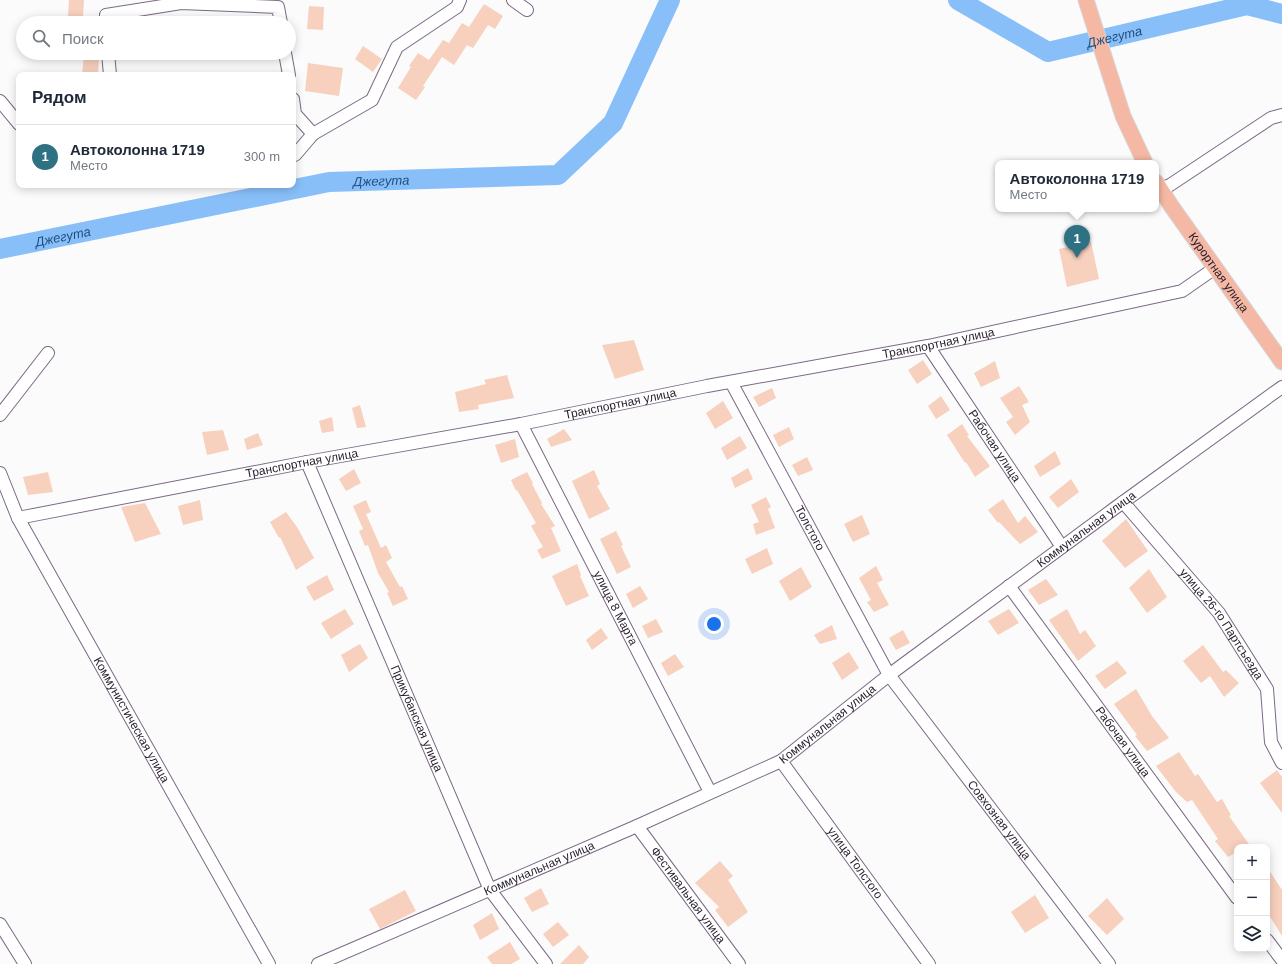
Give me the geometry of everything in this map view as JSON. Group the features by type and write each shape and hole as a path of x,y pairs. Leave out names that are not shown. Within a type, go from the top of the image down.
{"main road":[{"path":"1087,4 1123,116 1144,160"},
{"name":"Курортная улица","path":"1159,187 1282,362"}],"street":[{"path":"296,154 313,134 372,100 397,47 457,7 460,0"},
{"path":"513,0 527,10"},
{"path":"121,16 181,4 278,7 280,16"},
{"path":"109,60 110,72"},
{"path":"287,60 289,72"},
{"path":"1,103 16,120"},
{"path":"296,115 313,134"},
{"path":"1159,186 1176,181 1271,118 1282,116"},
{"name":"Транспортная улица","path":"18,518 307,462 521,424 731,382 928,346 1182,291 1215,268"},
{"name":"Рабочая улица","path":"928,346 1062,547"},
{"path":"0,415 48,352"},
{"name":"Толстого","path":"731,382 889,675"},
{"name":"Коммунальная улица","path":"318,964 637,826 781,761 889,675 1123,502 1282,387"},
{"name":"улица 8 Марта","path":"521,424 710,792"},
{"name":"Прикубанская улица","path":"307,462 490,890 546,964"},
{"name":"Коммунистическая улица","path":"0,473 18,518 269,964"},
{"name":"улица 26-го Партсъезда","path":"1123,502 1219,613 1267,689 1271,742 1282,762"},
{"name":"Рабочая улица","path":"1009,586 1234,894"},
{"name":"Совхозная улица","path":"889,675 1109,964"},
{"name":"улица Толстого","path":"781,761 929,964"},
{"name":"Фестивальная улица","path":"637,826 739,964"},
{"path":"0,924 25,964"},
{"path":"1270,944 1282,960"}],"building":[{"path":"69,0 84,0 83,16 68,16"},
{"path":"484,4 503,16 495,29 488,25 473,48 467,45 454,65 442,57 423,86 425,87 416,100 398,88 411,67 409,66 418,53 429,60 443,40 449,43 462,23 469,27"},
{"path":"309,6 324,7 323,30 307,29"},
{"path":"363,46 382,59 373,72 355,59"},
{"path":"84,60 99,60 98,72 82,72"},
{"path":"308,63 343,68 339,96 305,91"},
{"path":"1091,242 1099,279 1067,287 1059,249"},
{"path":"634,340 644,370 615,379 602,345"},
{"path":"923,360 932,374 917,384 908,370"},
{"path":"995,361 1000,378 981,387 974,373"},
{"path":"507,375 514,398 478,405 479,409 459,412 455,392 486,384 484,380"},
{"path":"1019,386 1029,402 1022,405 1030,422 1015,435 1006,422 1013,417 1000,398"},
{"path":"772,388 776,398 759,407 753,397"},
{"path":"941,396 950,410 936,419 928,406"},
{"path":"723,401 733,418 715,429 706,413"},
{"path":"360,405 366,427 357,428 352,408"},
{"path":"332,417 334,431 322,433 319,421"},
{"path":"962,424 969,435 967,436 990,466 975,477 947,435"},
{"path":"789,427 794,439 779,447 773,435"},
{"path":"564,429 572,440 551,447 547,439"},
{"path":"223,430 229,450 207,455 202,432"},
{"path":"258,433 263,445 247,450 244,439"},
{"path":"740,436 747,448 727,460 721,448"},
{"path":"515,439 519,457 501,463 495,445"},
{"path":"1055,451 1061,464 1040,477 1034,466"},
{"path":"807,457 813,470 798,476 792,465"},
{"path":"748,468 753,479 735,488 731,478"},
{"path":"354,469 361,483 346,491 339,479"},
{"path":"594,470 600,484 597,486 610,509 589,519 572,481"},
{"path":"48,472 53,492 28,495 23,477"},
{"path":"527,472 542,503 541,504 555,526 551,528 561,551 542,559 537,550 543,547 531,526 536,523 517,490 516,491 511,480"},
{"path":"1071,479 1079,492 1058,508 1049,497"},
{"path":"766,497 771,507 768,509 775,528 756,535 753,524 759,522 751,505"},
{"path":"1003,499 1018,523 1025,516 1038,532 1020,544 999,522 998,523 988,510"},
{"path":"200,500 203,520 183,525 178,506"},
{"path":"366,500 371,512 366,514 381,548 386,545 392,558 386,562 400,587 402,586 408,599 393,606 387,593 389,592 378,573 368,545 365,546 359,531 363,529 353,506"},
{"path":"145,503 161,534 135,542 121,507"},
{"path":"286,512 297,527 314,558 296,570 280,537 279,538 270,522"},
{"path":"862,515 870,534 853,542 844,524"},
{"path":"1126,519 1148,551 1125,568 1102,541"},
{"path":"616,531 631,567 617,574 600,539"},
{"path":"767,548 773,564 752,574 745,559"},
{"path":"577,564 581,575 580,576 589,596 566,606 552,576"},
{"path":"876,566 883,580 877,583 889,605 874,612 867,602 871,600 859,578"},
{"path":"801,567 812,587 790,601 779,581"},
{"path":"1149,569 1167,597 1147,613 1129,588"},
{"path":"327,575 334,590 314,601 306,587"},
{"path":"1046,579 1058,595 1039,605 1028,590"},
{"path":"640,586 648,599 633,608 626,594"},
{"path":"345,609 354,624 331,639 321,623"},
{"path":"1009,609 1019,623 998,635 988,621"},
{"path":"1067,609 1080,634 1085,630 1096,646 1078,661 1049,620"},
{"path":"656,619 663,632 648,638 642,626"},
{"path":"832,625 837,639 820,644 814,635"},
{"path":"601,628 608,638 592,650 586,640"},
{"path":"903,630 910,643 896,650 889,638"},
{"path":"360,644 368,658 349,672 341,655"},
{"path":"1203,645 1223,672 1226,670 1239,683 1224,697 1210,676 1201,683 1183,661"},
{"path":"849,652 859,668 842,680 832,663"},
{"path":"675,654 684,667 668,676 661,663"},
{"path":"1117,661 1127,673 1105,689 1095,676"},
{"path":"1136,689 1152,716 1169,738 1147,751 1135,736 1137,735 1114,704"},
{"path":"1179,752 1195,776 1198,774 1217,802 1222,799 1231,815 1229,816 1249,844 1234,844 1234,854 1228,857 1215,841 1218,839 1192,800 1187,802 1176,792 1156,766"},
{"path":"1277,770 1282,777 1282,813 1260,783"},
{"path":"720,861 733,876 728,880 748,912 728,927 715,910 719,907 695,883"},
{"path":"1270,872 1282,890 1282,936 1270,917"},
{"path":"541,888 549,904 532,912 524,898"},
{"path":"405,890 416,911 380,929 369,909"},
{"path":"1035,895 1049,918 1025,933 1011,912"},
{"path":"1107,898 1124,919 1107,935 1088,916"},
{"path":"492,913 499,929 480,940 473,925"},
{"path":"558,922 569,935 553,947 543,934"},
{"path":"510,942 520,959 511,964 492,964 487,957"},
{"path":"579,945 589,957 583,964 560,964"}],"waterway":[{"name":"Джегута","path":"0,249 329,182 558,175 613,123 670,0"},
{"name":"Джегута","path":"958,0 1048,52 1247,5 1282,14"}],"place":[{"name":"Автоколонна 1719","path":"1077,258"}]}
